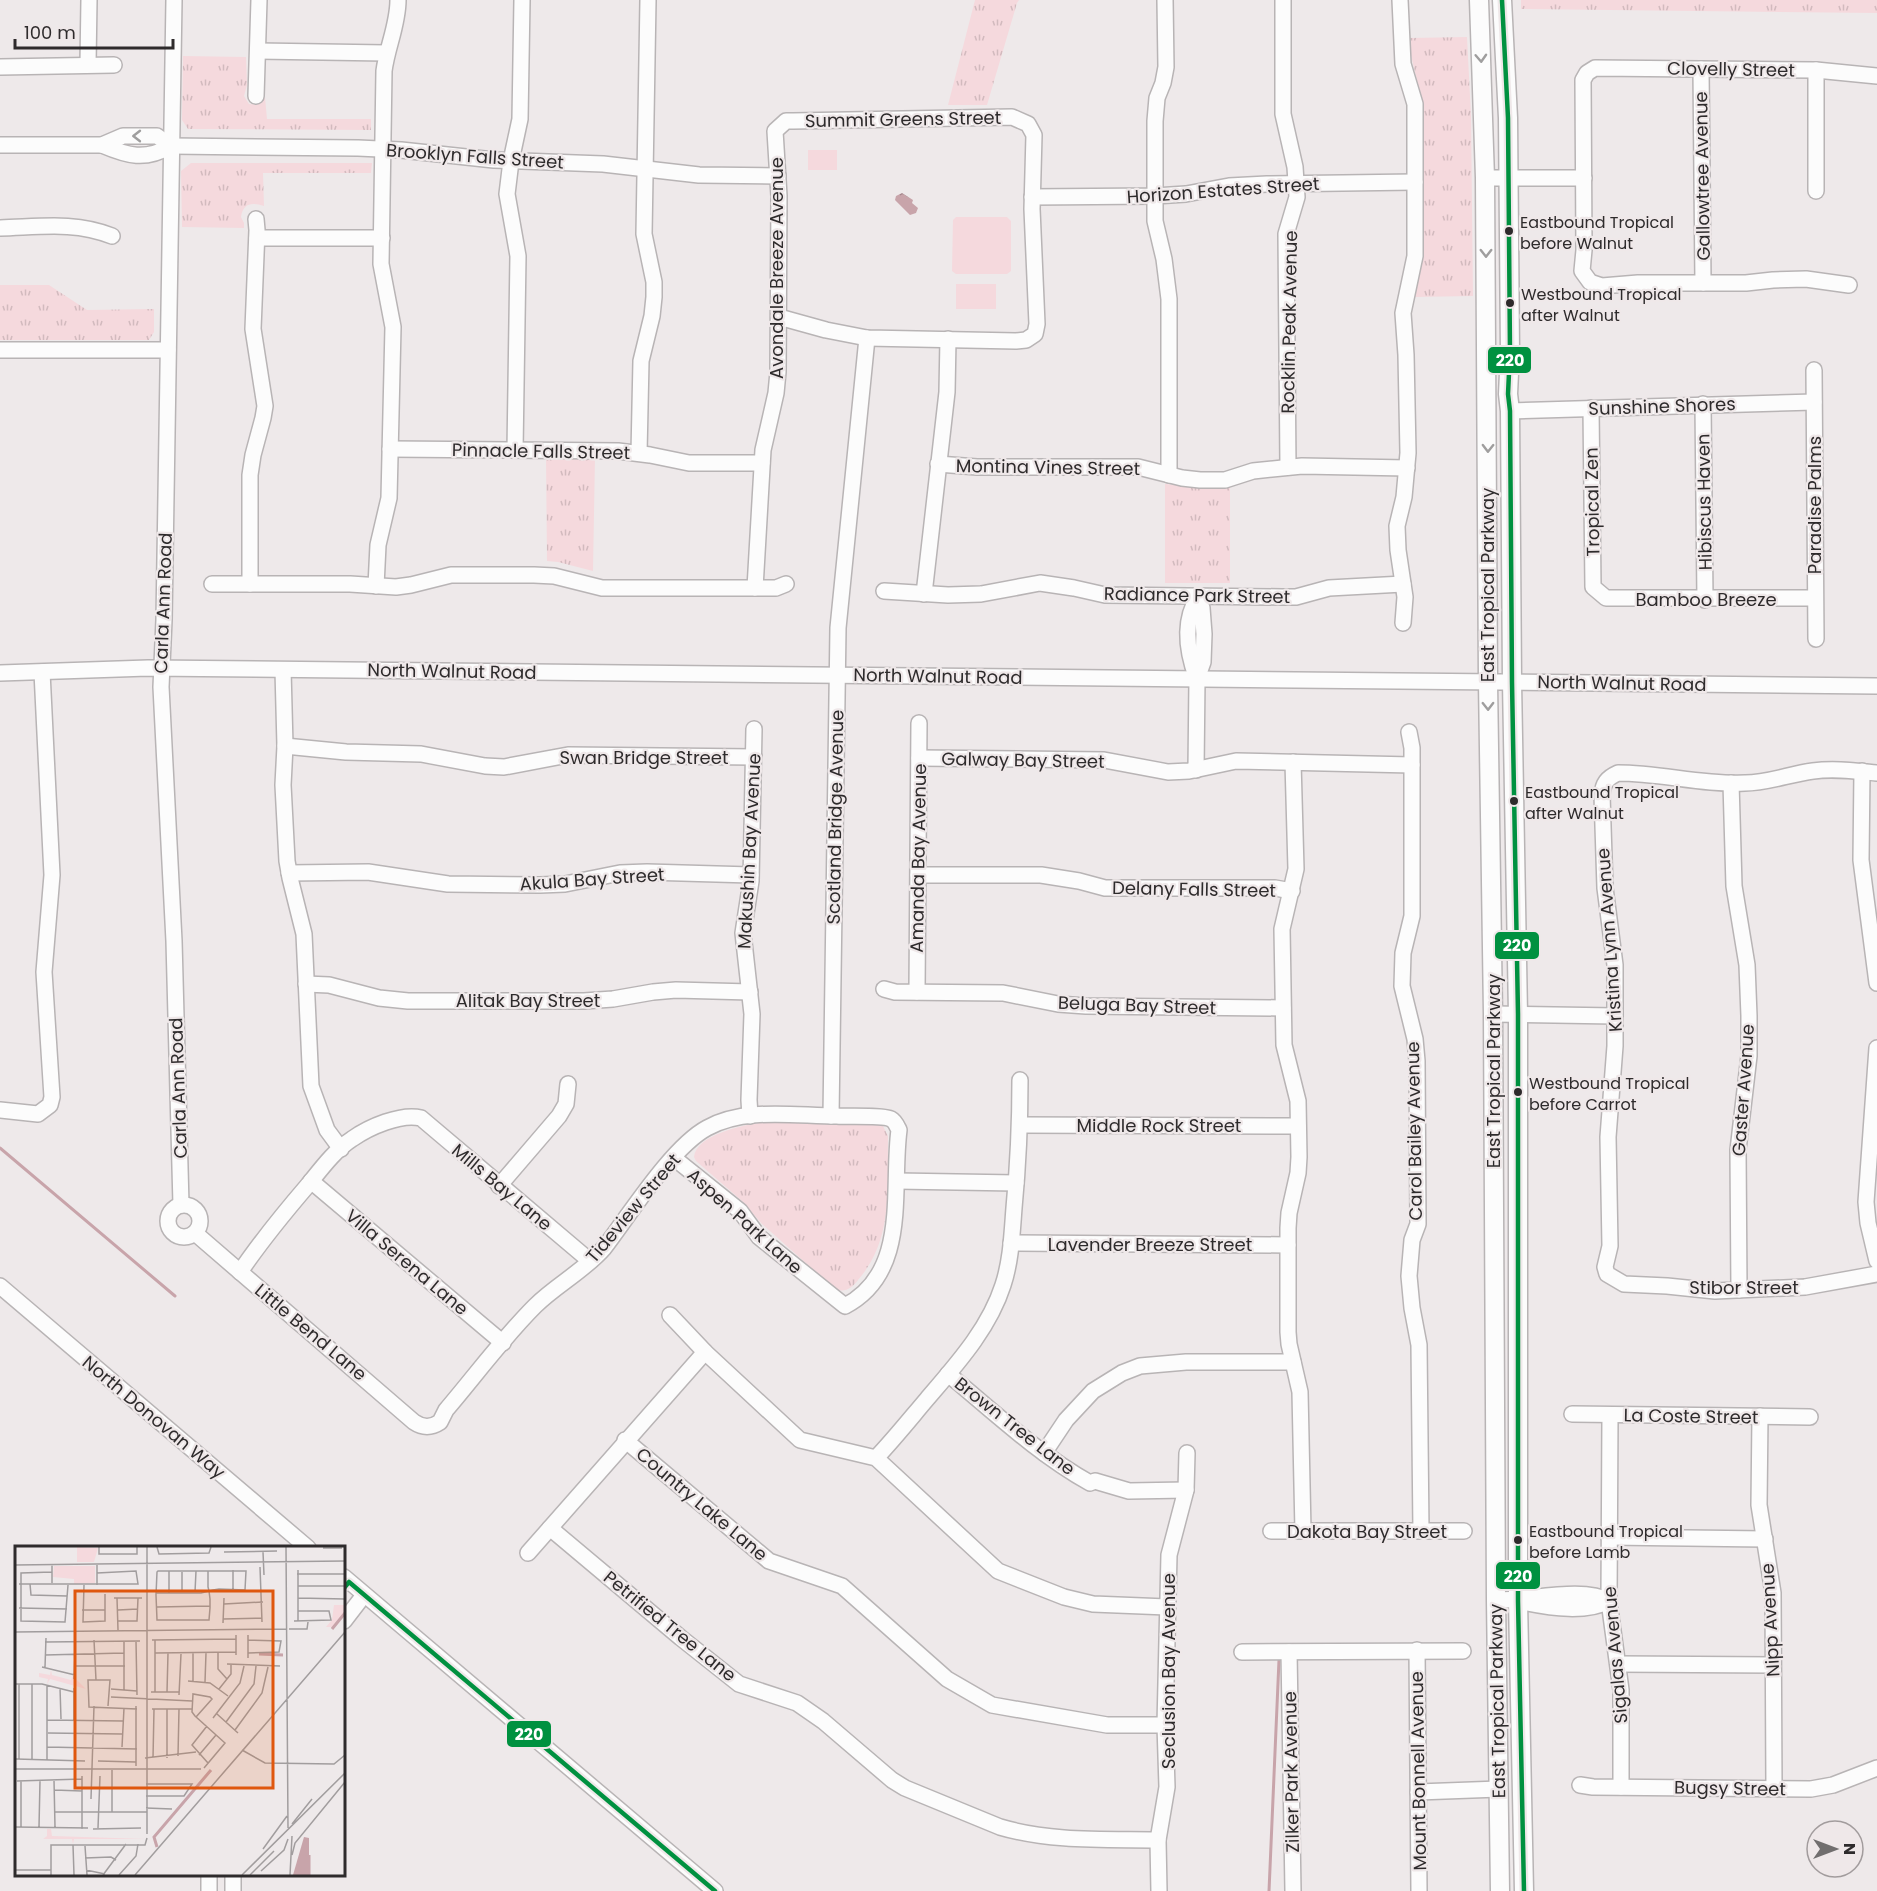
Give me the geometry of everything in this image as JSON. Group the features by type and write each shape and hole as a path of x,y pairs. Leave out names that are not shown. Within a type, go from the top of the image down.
{"main road":[{"name":"East Tropical Parkway","path":"1479,0 1485,177 1500,1891"},
{"name":"East Tropical Parkway","path":"1502,0 1509,177 1510,352 1508,394 1518,1014 1518,1601 1524,1891"}],"street":[{"path":"88,64 89,0"},
{"name":"Carla Ann Road","path":"174,0 161,687 174,953 181,1205 169,1215 169,1226 175,1235 180,1237 186,1238 195,1233"},
{"path":"256,96 259,0"},
{"path":"376,586 378,545 389,498 393,327 381,264 386,53 397,19 398,0"},
{"path":"515,450 518,256 507,194 520,119 522,0"},
{"path":"639,453 641,361 652,316 654,297 654,282 644,234 648,0"},
{"path":"1165,0 1166,67 1157,98 1155,121 1155,221 1164,260 1169,299 1169,475"},
{"name":"Rocklin Peak Avenue","path":"1283,0 1283,114 1293,158 1297,197 1286,234 1288,467"},
{"path":"1400,0 1402,55 1415,104 1415,256 1403,313 1408,405 1407,468 1404,497 1397,526 1405,597 1403,623"},
{"path":"258,51 386,53"},
{"path":"0,67 114,65"},
{"name":"Clovelly Street","path":"1584,177 1583,80 1587,73 1595,68 1816,70 1877,76"},
{"name":"Gallowtree Avenue","path":"1701,69 1703,283"},
{"path":"1816,70 1816,191"},
{"name":"Summit Greens Street","path":"779,127 786,121 1003,119 1012,117 1028,124 1034,135 1032,197"},
{"name":"Avondale Breeze Avenue","path":"754,588 762,463 778,372 778,176 774,140 775,131 779,127"},
{"name":"Brooklyn Falls Street","path":"0,146 102,145 125,155 156,155 171,146 383,149 511,161 603,164 699,175 778,176"},
{"path":"1485,177 1584,177 1584,250 1581,264 1585,277 1590,282 1602,286 1746,283 1806,279 1849,285"},
{"name":"Horizon Estates Street","path":"1032,197 1155,196 1186,194 1229,186 1415,182"},
{"path":"779,316 848,336 867,338 1026,340 1035,334 1037,324 1032,197"},
{"path":"250,584 250,475 265,406 253,328 256,219"},
{"path":"0,228 79,226 112,236"},
{"path":"257,237 382,238"},
{"name":"Scotland Bridge Avenue","path":"831,1116 836,675 840,598 867,338"},
{"path":"924,594 947,392 948,339"},
{"path":"0,350 168,350"},
{"name":"Paradise Palms","path":"1814,370 1816,639"},
{"name":"Sunshine Shores","path":"1510,411 1814,402"},
{"name":"Hibiscus Haven","path":"1703,404 1705,600"},
{"name":"Tropical Zen","path":"1591,408 1593,587 1599,594"},
{"name":"Pinnacle Falls Street","path":"390,449 618,451 689,463 762,463"},
{"name":"Montina Vines Street","path":"938,464 977,467 1138,467 1200,480 1225,480 1253,471 1288,467 1407,468"},
{"path":"212,584 411,585 452,574 534,574 554,576 602,588 776,588 786,584"},
{"name":"Radiance Park Street","path":"884,591 981,594 1040,583 1105,595 1296,597 1329,588 1403,584"},
{"name":"Bamboo Breeze","path":"1599,594 1605,598 1705,600 1815,598"},
{"path":"1196,770 1197,679 1203,662 1204,634 1202,608 1198,597"},
{"name":"North Walnut Road","path":"0,673 162,668 1877,686"},
{"path":"240,1272 261,1241 341,1149 327,1130 311,1086 304,934 289,873 283,785 285,746 283,670"},
{"path":"0,1110 38,1114 50,1105 51,1097 44,972 52,875 42,672"},
{"name":"Amanda Bay Avenue","path":"917,992 919,723"},
{"name":"Makushin Bay Avenue","path":"750,1116 752,1014 742,933 751,875 754,729"},
{"name":"Carol Bailey Avenue","path":"1409,732 1412,765 1412,916 1403,953 1402,986 1415,1039 1417,1061 1418,1224 1412,1240 1409,1276 1419,1345 1421,1531"},
{"name":"Swan Bridge Street","path":"285,746 346,752 421,754 485,766 504,767 568,755 754,757"},
{"name":"Galway Bay Street","path":"919,758 1104,760 1168,772 1196,770 1236,761 1412,765"},
{"path":"1293,762 1296,869 1282,929 1283,1008 1284,1045 1295,1086 1298,1126 1298,1173 1289,1213 1288,1332 1300,1392 1303,1531"},
{"path":"1731,783 1762,782 1813,771 1869,772 1861,860 1871,895 1877,982"},
{"name":"Kristina Lynn Avenue","path":"1612,1278 1607,1274 1605,1267 1610,1246 1608,1137 1616,1046 1615,965 1603,859 1603,785 1618,773 1668,776 1697,782 1731,783"},
{"name":"Gaster Avenue","path":"1731,783 1734,886 1747,964 1750,1040 1738,1150 1739,1290"},
{"name":"Akula Bay Street","path":"289,873 368,872 448,884 540,885 565,884 620,873 751,875"},
{"name":"Delany Falls Street","path":"918,874 1041,875 1070,879 1105,888 1275,888 1292,891"},
{"name":"Alitak Bay Street","path":"306,984 329,985 379,998 408,1001 585,1001 676,990 750,992"},
{"name":"Beluga Bay Street","path":"884,989 895,992 1003,993 1058,1004 1086,1006 1283,1008"},
{"path":"1493,1014 1615,1016"},
{"path":"1877,1048 1873,1148 1866,1202 1868,1223 1877,1261"},
{"path":"876,1458 948,1374 989,1317 1003,1287 1009,1265 1016,1183 1020,1080"},
{"path":"499,1186 560,1116 566,1104 568,1084"},
{"name":"Mills Bay Lane","path":"341,1149 352,1139 396,1119 414,1116 421,1118 590,1261"},
{"name":"Tideview Street","path":"428,1427 440,1422 446,1410 551,1291 603,1249 674,1158 690,1140 707,1128 728,1119 750,1116 890,1118 899,1130 897,1181"},
{"name":"Middle Rock Street","path":"1020,1125 1298,1126"},
{"name":"Aspen Park Lane","path":"674,1158 740,1211 759,1238 845,1306 860,1298 882,1267 895,1225 897,1181"},
{"name":"Villa Serena Lane","path":"311,1181 503,1343"},
{"path":"897,1181 1016,1183"},
{"path":"181,1205 192,1207 199,1214 200,1224 195,1233"},
{"name":"Little Bend Lane","path":"195,1233 414,1422 428,1427"},
{"name":"Lavender Breeze Street","path":"1011,1243 1288,1245"},
{"name":"Stibor Street","path":"1612,1278 1624,1284 1715,1291 1805,1287 1877,1274"},
{"name":"North Donovan Way","path":"0,1286 306,1546"},
{"path":"670,1315 705,1352 800,1440 876,1458 998,1571 1065,1597 1093,1604 1167,1607"},
{"path":"528,1553 625,1440 705,1352"},
{"path":"1044,1453 1066,1420 1093,1391 1122,1373 1140,1366 1186,1362 1293,1362"},
{"name":"Brown Tree Lane","path":"948,1374 1044,1453 1090,1483 1095,1481 1129,1491 1186,1490"},
{"name":"La Coste Street","path":"1572,1414 1810,1417"},
{"name":"Sigalas Avenue","path":"1610,1414 1609,1601 1621,1690 1621,1787"},
{"name":"Nipp Avenue","path":"1760,1416 1759,1505 1772,1576 1774,1789"},
{"name":"Country Lake Lane","path":"625,1440 769,1561 842,1586 946,1678 992,1705 1107,1725 1165,1725"},
{"name":"Seclusion Bay Avenue","path":"1159,1891 1158,1840 1167,1787 1165,1725 1169,1555 1186,1490 1187,1453"},
{"name":"Petrified Tree Lane","path":"550,1528 681,1638 739,1683 797,1703 823,1721 892,1780 905,1788 1016,1832 1054,1838 1158,1840"},
{"name":"Dakota Bay Street","path":"1271,1531 1464,1531"},
{"path":"1609,1537 1765,1539"},
{"path":"345,1583 364,1595 715,1891"},
{"path":"345,1620 364,1595"},
{"path":"1496,1600 1518,1601 1549,1607 1598,1607 1609,1601"},
{"name":"Mount Bonnell Avenue","path":"1417,1650 1419,1891"},
{"path":"1242,1652 1463,1651"},
{"name":"Zilker Park Avenue","path":"1289,1652 1293,1891"},
{"path":"1618,1664 1773,1665"},
{"name":"Bugsy Street","path":"1580,1785 1593,1787 1824,1788 1877,1768"},
{"path":"1418,1792 1499,1789"}],"green space":[{"path":"975,0 1019,0 987,105 948,105"},
{"path":"1521,0 1877,0 1877,13 1521,9"},
{"path":"1467,37 1471,116 1473,296 1415,297 1423,252 1420,93 1409,38"},
{"path":"183,56 246,57 247,85 244,96 249,104 260,103 265,97 267,119 371,119 371,130 188,129 182,120"},
{"path":"808,150 837,150 837,170 808,170"},
{"path":"191,163 372,163 371,173 263,173 264,206 252,204 246,206 241,217 244,228 182,227 181,171"},
{"path":"956,217 1007,217 1011,221 1011,271 1007,274 956,274 952,271 953,220"},
{"path":"956,284 996,284 996,309 956,309"},
{"path":"0,285 49,285 87,310 154,309 154,332 149,340 0,340"},
{"path":"546,456 595,457 593,571 547,561"},
{"path":"1165,484 1189,486 1230,484 1230,583 1165,583"},
{"path":"766,1122 877,1123 883,1126 888,1136 888,1193 883,1230 870,1264 856,1283 848,1289 835,1289 762,1224 742,1201 694,1157 703,1142 713,1136 735,1128"}],"water":[{"path":"902,193 913,200 912,203 918,208 916,213 910,215 895,200 896,196"}],"waterway":[{"path":"0,1148 175,1296"},
{"path":"1269,1891 1279,1660"}],"transit line":[{"name":"220","path":"1502,0 1508,118 1510,352 1508,394 1518,1014 1518,1601 1524,1891"},
{"name":"220","path":"345,1587 349,1582 715,1891"}],"place":[{"name":"Eastbound Tropical before Walnut","path":"1509,231"},
{"name":"Westbound Tropical after Walnut","path":"1510,303"},
{"name":"Eastbound Tropical after Walnut","path":"1514,801"},
{"name":"Westbound Tropical before Carrot","path":"1518,1092"},
{"name":"Eastbound Tropical before Lamb","path":"1518,1540"}]}
